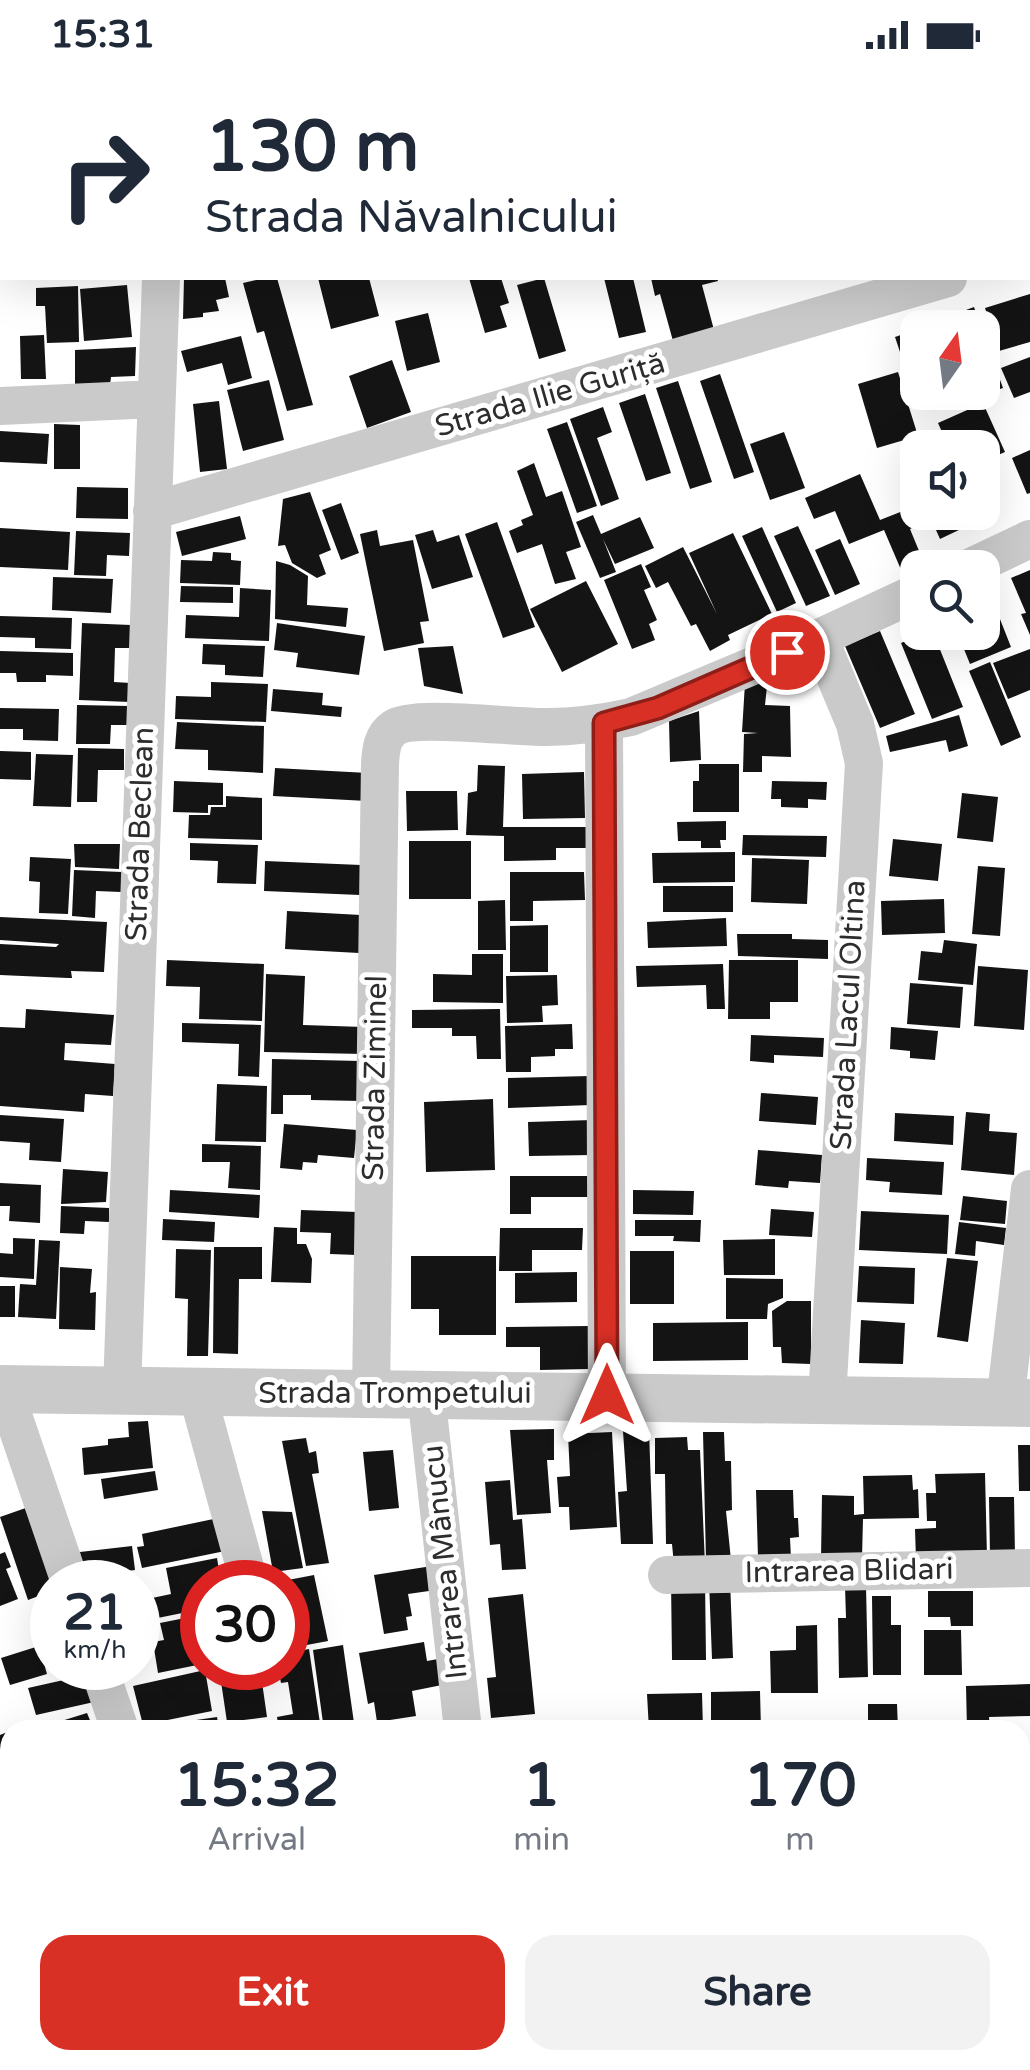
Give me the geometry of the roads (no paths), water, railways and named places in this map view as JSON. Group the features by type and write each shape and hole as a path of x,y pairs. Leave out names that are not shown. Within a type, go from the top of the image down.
{"street":[{"name":"Strada Beclean","path":"122,1390 162,280"},
{"name":"Strada Ilie Guriță","path":"152,511 941,280"},
{"path":"0,406 156,399"},
{"path":"1000,553 1030,539"},
{"path":"607,1395 604,723 658,708 900,600"},
{"name":"Strada Lacul Oltina","path":"819,638 855,724 864,763 826,1399"},
{"name":"Strada Ziminel","path":"371,1393 382,743 394,728 420,720 495,727 604,723"},
{"path":"1018,1403 1030,1189"},
{"path":"2,1389 62,1560"},
{"name":"Strada Trompetului","path":"2,1389 1018,1403"},
{"path":"197,1392 242,1560"},
{"name":"Intrarea Mânucu","path":"426,1393 462,1720"},
{"name":"Intrarea Blidari","path":"667,1575 1030,1568"},
{"path":"106,1690 117,1720"}]}
